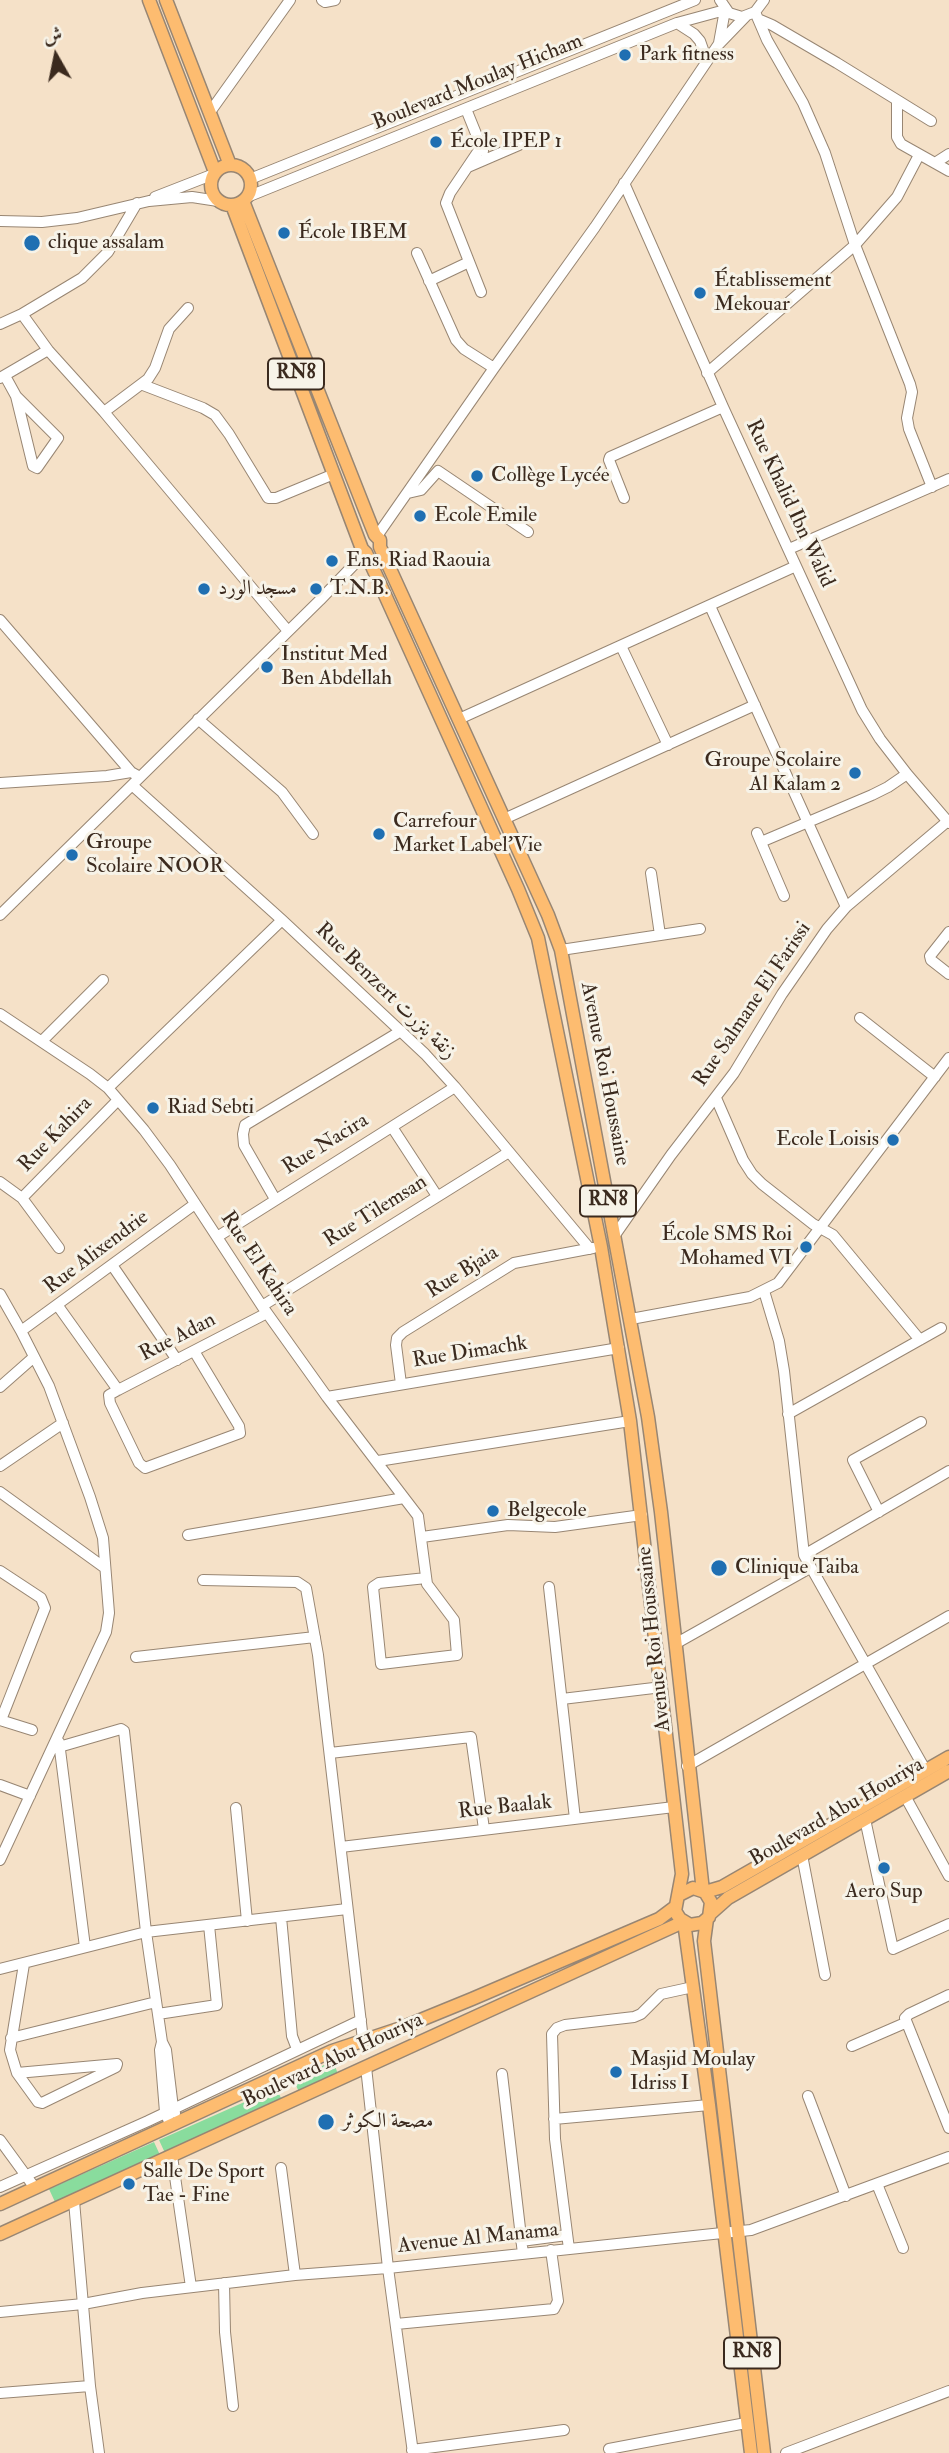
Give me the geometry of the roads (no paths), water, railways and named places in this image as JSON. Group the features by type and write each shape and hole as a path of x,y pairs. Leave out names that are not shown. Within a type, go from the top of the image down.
{"main road":[{"path":"149,0 214,173 211,189 218,201 241,201 251,188 250,179 241,168 222,166 214,173"},
{"path":"166,0 230,165"},
{"name":"Avenue Roi Houssaine","path":"241,201 334,474 364,549 538,938 630,1421 681,1874 677,1901"},
{"name":"Avenue Roi Houssaine","path":"241,201 377,540 548,915 561,950 631,1319 661,1513 687,1766 704,1891"},
{"path":"364,549 376,553 377,540"},
{"name":"Boulevard Abu Houriya","path":"704,1891 722,1886 949,1757"},
{"name":"Boulevard Abu Houriya","path":"708,1917 728,1898 949,1771"},
{"path":"677,1901 693,1888 704,1891"},
{"name":"RN8","path":"704,1891 711,1902 704,1941 756,2399 765,2453"},
{"name":"Boulevard Abu Houriya","path":"0,2204 332,2051 461,2004 647,1924 668,1914 677,1901"},
{"name":"RN8","path":"677,1901 677,1915 683,1922 709,2105 751,2453"},
{"path":"683,1922 696,1925 708,1917"},
{"name":"Boulevard Abu Houriya","path":"0,2234 683,1922"}],"street":[{"path":"210,112 290,0"},
{"path":"321,0 335,0"},
{"name":"Boulevard Moulay Hicham","path":"250,179 695,0"},
{"path":"377,540 718,45 753,16 764,0"},
{"path":"723,5 733,15 753,16 772,25 838,62 931,121"},
{"path":"718,45 723,5"},
{"name":"Boulevard Moulay Hicham","path":"241,201 723,5"},
{"path":"753,16 813,125 855,245 910,384 912,392 907,418 909,429 932,487"},
{"path":"677,23 700,41 707,61"},
{"path":"897,100 897,137 901,144 949,170"},
{"path":"466,109 486,159"},
{"path":"468,167 519,145"},
{"path":"481,147 446,203 481,292"},
{"path":"936,163 949,154"},
{"path":"707,373 855,245 897,197 919,155"},
{"path":"149,201 214,173"},
{"name":"Rue Khalid Ibn Walid","path":"624,183 707,373 862,710 907,774 948,821"},
{"path":"0,221 42,222 77,218 149,201 192,197 218,201"},
{"path":"0,324 82,278 108,252 137,204"},
{"path":"417,253 456,340 464,349 494,368"},
{"path":"429,281 469,262"},
{"path":"104,412 142,385 155,368 169,329 188,309"},
{"path":"22,314 48,350 104,412 288,631"},
{"path":"16,396 33,466 37,468 58,438 16,396 2,377 48,350"},
{"path":"142,385 215,415 268,498 275,498 334,474"},
{"path":"624,498 610,457 723,407"},
{"path":"408,493 421,490 438,471 528,532"},
{"path":"789,549 949,479"},
{"path":"0,915 132,785 136,774 198,719 288,631 364,549"},
{"path":"459,719 796,566"},
{"path":"710,606 846,907"},
{"path":"0,620 136,774"},
{"path":"621,646 668,745"},
{"path":"504,819 755,705"},
{"path":"198,719 282,792 313,834"},
{"path":"0,783 136,774"},
{"path":"784,896 759,838 807,822 872,795 907,774"},
{"name":"Rue Benzert زنقة بنزرت","path":"132,785 401,1031 455,1087 595,1248"},
{"name":"Rue Salmane El Farissi","path":"615,1236 671,1155 734,1073 827,929 846,907 948,821"},
{"path":"651,873 660,935"},
{"path":"108,1088 282,920"},
{"path":"561,950 700,929"},
{"path":"949,932 930,958 949,974"},
{"path":"42,1041 103,980"},
{"name":"Rue El Kahira","path":"0,1014 108,1088 170,1165 265,1310 327,1397 418,1516 426,1578"},
{"path":"860,1018 934,1077"},
{"path":"275,1199 244,1145 246,1125 401,1031"},
{"path":"631,1319 735,1301 764,1292 778,1283 949,1058"},
{"name":"Rue Nacira","path":"217,1237 455,1087"},
{"path":"716,1098 743,1160 752,1174 820,1228 833,1235 920,1339"},
{"name":"Rue Kahira","path":"22,1198 118,1100"},
{"path":"391,1127 437,1196"},
{"name":"Rue Tilemsan","path":"265,1310 437,1196 509,1152"},
{"path":"0,1182 22,1198 59,1248"},
{"name":"Rue Alixendrie","path":"22,1331 195,1205"},
{"name":"Rue Bjaia","path":"401,1384 396,1345 397,1338 403,1332 514,1263 595,1248"},
{"path":"112,1265 177,1360"},
{"path":"764,1292 779,1341 804,1555 926,1771"},
{"path":"0,1860 106,1632 109,1604 103,1538 98,1521 63,1423 22,1331 1,1298"},
{"path":"58,1306 118,1390"},
{"name":"Rue Adan","path":"194,1351 239,1426 238,1435 145,1468 139,1463 109,1398 118,1390 265,1310"},
{"path":"788,1414 941,1328"},
{"name":"Rue Dimachk","path":"327,1397 618,1348"},
{"path":"0,1387 34,1357"},
{"path":"378,1461 630,1421"},
{"path":"879,1511 853,1460 921,1422"},
{"path":"0,1466 63,1423"},
{"path":"804,1555 949,1471"},
{"path":"0,1492 105,1568"},
{"path":"188,1535 404,1498"},
{"path":"422,1537 508,1525 555,1527 642,1515"},
{"path":"674,1644 810,1568"},
{"path":"0,1571 41,1598 45,1608 0,1720 33,1730"},
{"path":"426,1578 430,1589 454,1620 457,1655 381,1664 373,1587 379,1583 426,1578"},
{"path":"204,1580 301,1583 306,1588 330,1753 363,2040"},
{"path":"549,1587 575,1819"},
{"path":"687,1766 949,1616"},
{"path":"136,1657 315,1637"},
{"path":"562,1699 662,1687"},
{"path":"60,1747 124,1729 146,1932 162,2042 166,2050 169,2110 176,2124"},
{"path":"57,1734 85,1947"},
{"path":"330,1753 471,1737 484,1829"},
{"path":"0,1785 30,1796"},
{"path":"905,1796 949,1876"},
{"name":"Rue Baalak","path":"341,1847 674,1807"},
{"path":"236,1808 247,1921"},
{"path":"865,1819 893,1949 949,1924"},
{"path":"802,1855 825,1975"},
{"path":"0,1969 146,1932 347,1909"},
{"path":"281,1917 292,2036 297,2049"},
{"path":"158,2014 217,2005 209,1925"},
{"path":"18,2073 117,2064 116,2067 42,2103 38,2102 18,2073 10,2050 24,1964"},
{"path":"569,2249 554,2119 552,2034 557,2028 634,2017 661,1994 693,1987"},
{"path":"949,1995 905,2018 949,2128"},
{"path":"11,2038 156,2002"},
{"path":"0,2187 361,2020"},
{"path":"852,2046 905,2023"},
{"path":"366,2067 388,2268 413,2451 564,2430"},
{"path":"502,2074 523,2254"},
{"path":"808,2096 846,2196"},
{"path":"554,2119 709,2105"},
{"path":"0,2140 35,2188"},
{"path":"172,2156 191,2287"},
{"name":"Avenue Al Manama","path":"0,2312 83,2304 191,2287 295,2275 388,2268 739,2231 763,2227 948,2160"},
{"path":"281,2168 295,2275"},
{"path":"877,2184 903,2248"},
{"path":"74,2201 90,2386 99,2453"},
{"path":"521,2241 567,2235"},
{"path":"396,2325 554,2309 558,2301 551,2250"},
{"path":"224,2283 225,2332 233,2406"},
{"path":"0,2393 90,2386"},
{"path":"786,2453 949,2391"},
{"path":"609,2449 746,2423"}],"place":[{"name":"Park fitness","path":"625,55"},
{"name":"École IPEP 1","path":"436,142"},
{"name":"École IBEM","path":"284,233"},
{"name":"clique assalam","path":"32,243"},
{"name":"Établissement Mekouar","path":"700,293"},
{"name":"Collège Lycée","path":"477,476"},
{"name":"Ecole Emile","path":"420,516"},
{"name":"Ens. Riad Raouia","path":"332,561"},
{"name":"مسجد الورد","path":"204,589"},
{"name":"T.N.B.","path":"316,589"},
{"name":"Institut Med Ben Abdellah","path":"267,667"},
{"name":"Groupe Scolaire Al Kalam 2","path":"855,773"},
{"name":"Carrefour Market Label'Vie","path":"379,834"},
{"name":"Groupe Scolaire NOOR","path":"72,855"},
{"name":"Riad Sebti","path":"153,1108"},
{"name":"Ecole Loisis","path":"893,1140"},
{"name":"École SMS Roi Mohamed VI","path":"806,1247"},
{"name":"Belgecole","path":"493,1511"},
{"name":"Clinique Taiba","path":"719,1568"},
{"name":"Aero Sup","path":"884,1868"},
{"name":"Masjid Moulay Idriss I","path":"616,2072"},
{"name":"مصحة الكوثر","path":"326,2122"},
{"name":"Salle De Sport Tae - Fine","path":"129,2184"}]}
